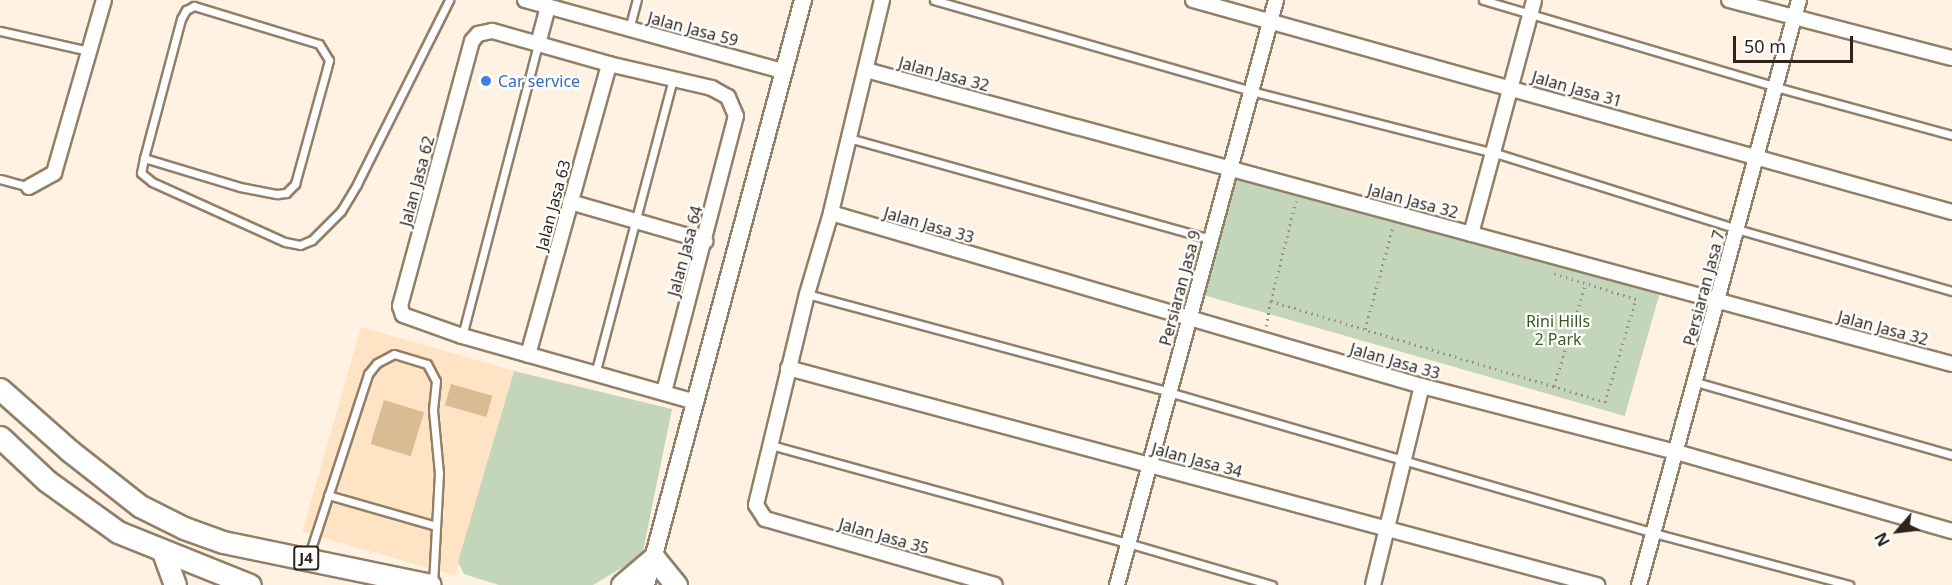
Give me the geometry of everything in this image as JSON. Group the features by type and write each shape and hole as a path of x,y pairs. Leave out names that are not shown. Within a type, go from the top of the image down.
{"main road":[{"name":"J4","path":"0,389 70,451 140,506 184,528 223,542 431,585"},
{"path":"0,437 47,481 118,532 250,585"},
{"path":"163,552 175,585"},
{"path":"622,585 654,558 676,585"}],"street":[{"path":"28,187 54,173 104,0"},
{"name":"Jalan Jasa 59","path":"525,0 783,71"},
{"path":"646,585 802,0"},
{"path":"771,446 788,368 831,213 882,0"},
{"name":"Jalan Jasa 31","path":"1193,0 1270,23 1512,87 1757,159 1952,212"},
{"name":"Persiaran Jasa 9","path":"1117,585 1276,0"},
{"path":"1729,0 1952,58"},
{"name":"Persiaran Jasa 7","path":"1639,585 1799,0"},
{"path":"538,44 548,6"},
{"path":"1471,234 1495,153 1533,6"},
{"name":"Jalan Jasa 62","path":"696,402 409,319 403,315 400,306 472,41 485,31 492,31 609,64 712,88 728,97 736,117"},
{"name":"Jalan Jasa 63","path":"528,355 609,64"},
{"name":"Jalan Jasa 32","path":"866,70 1952,364"},
{"name":"Jalan Jasa 64","path":"664,392 736,117"},
{"path":"570,202 705,241"},
{"name":"Jalan Jasa 33","path":"831,213 1422,386 1676,452 1952,531"},
{"name":"Jalan Jasa 34","path":"788,368 1597,585"},
{"path":"1373,585 1389,529 1422,386"},
{"name":"Jalan Jasa 35","path":"771,446 756,505 765,519 994,585"}],"lane":[{"path":"144,158 240,187 277,194 286,193 295,184 329,60 319,44 194,6 186,10 181,19 144,158 141,173 152,182 285,242 300,245 312,240 341,211 357,184 449,0"},
{"path":"628,28 637,0"},
{"path":"934,0 1251,92 1495,153 1737,228 1952,291"},
{"path":"1483,0 1533,6 1776,87 1952,135"},
{"path":"0,31 89,51"},
{"path":"462,336 538,44"},
{"path":"595,374 674,79"},
{"path":"849,138 1210,239"},
{"path":"0,179 28,187"},
{"path":"807,294 1169,392 1654,533 1849,585"},
{"path":"308,558 368,374 377,363 394,354 427,364 436,381 433,410 439,473 431,585"},
{"path":"1696,382 1952,455"},
{"path":"771,446 1128,543 1272,585"},
{"path":"328,495 436,526"}],"path":[{"path":"1263,340 1297,195"},
{"path":"1365,329 1394,224"},
{"path":"1271,301 1605,402 1636,299 1541,269"},
{"path":"1554,386 1586,283"}],"shaded area":[{"path":"361,327 514,371 455,576 302,532"}],"green space":[{"name":"Rini Hills 2 Park","path":"1236,164 1662,286 1625,416 1199,294"},
{"path":"514,371 672,409 642,556 593,585 499,585 464,574 458,562"}],"building":[{"path":"451,384 492,396 486,417 445,405"},
{"path":"384,400 424,412 411,456 371,444"}],"place":[{"name":"Car service","path":"486,81"}]}
